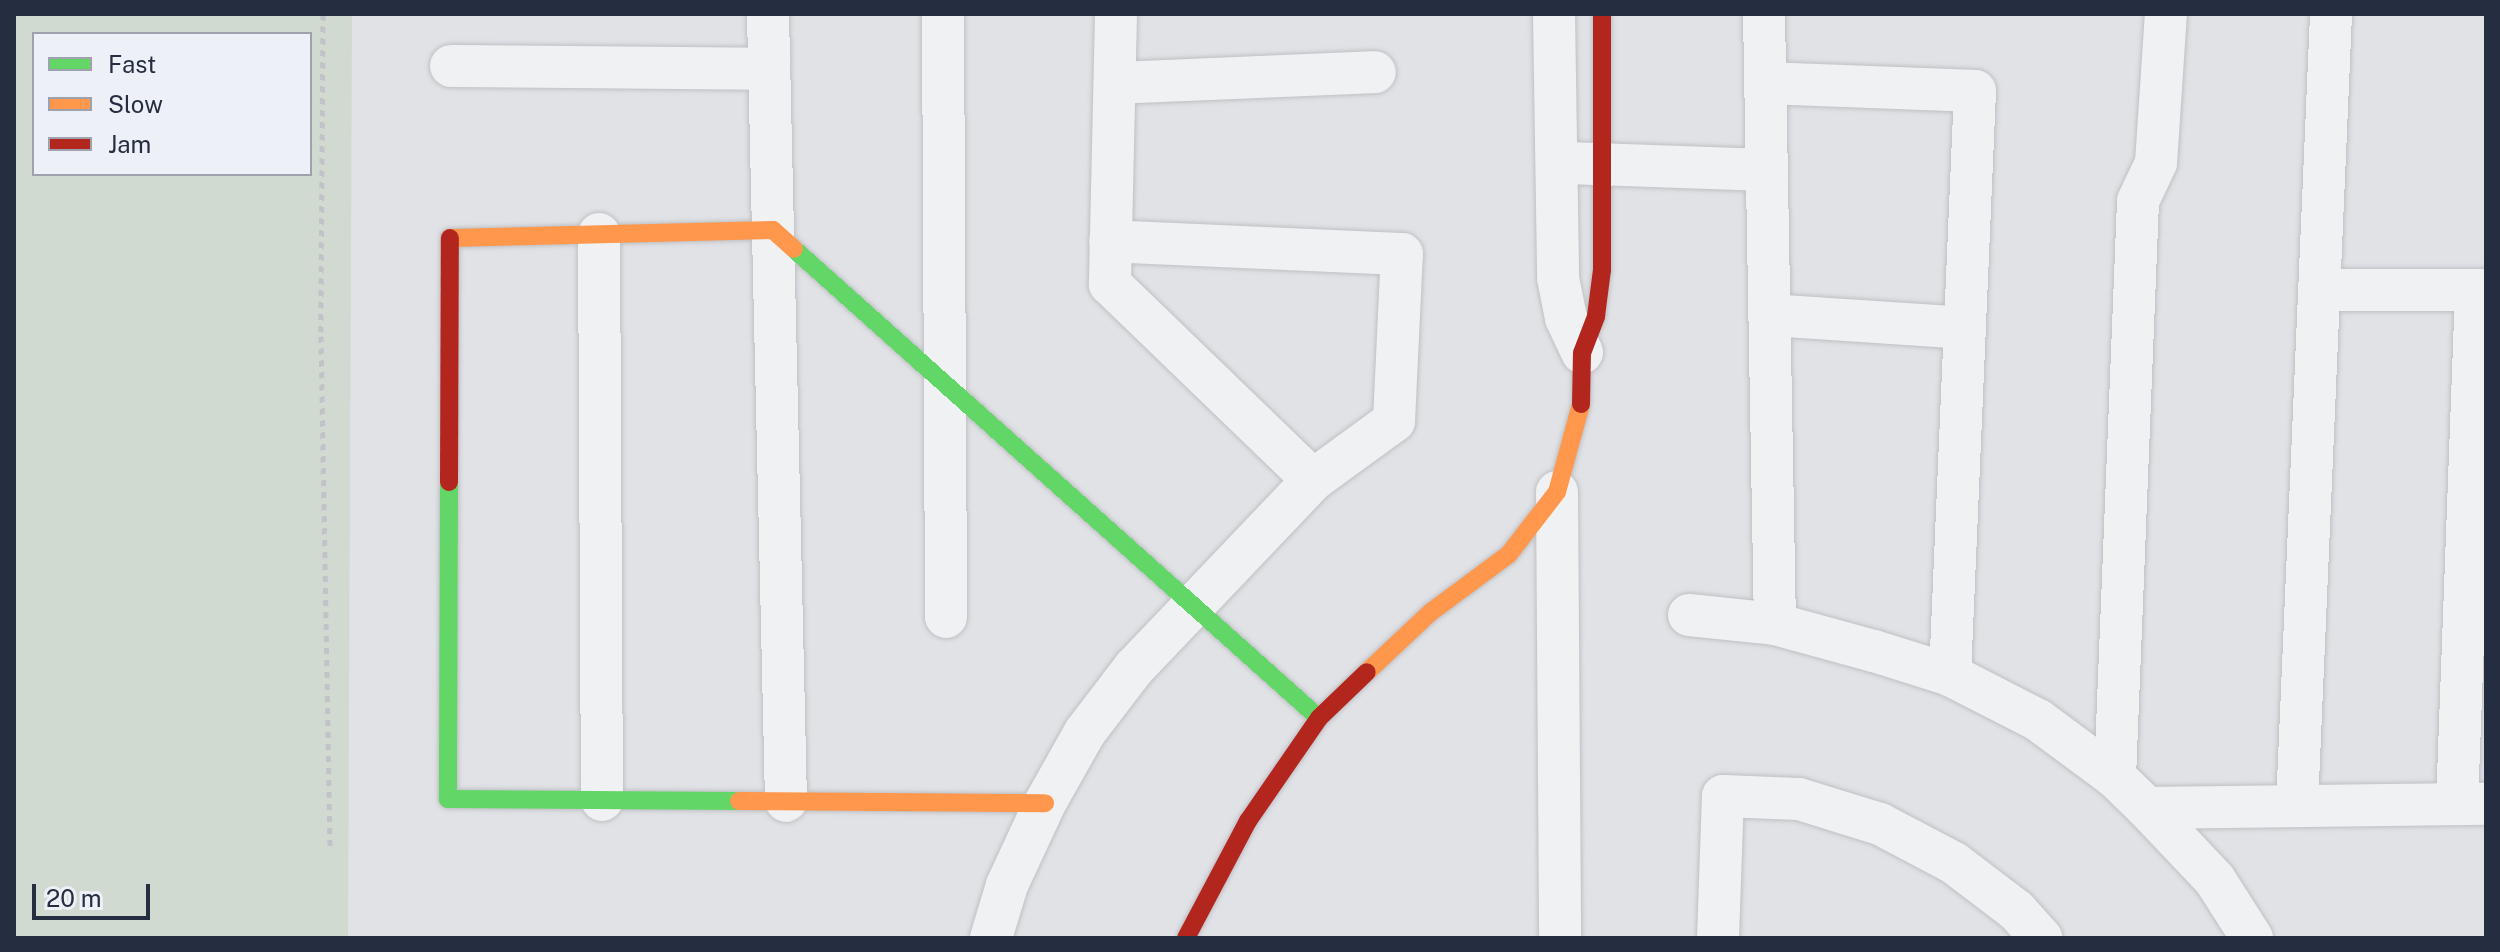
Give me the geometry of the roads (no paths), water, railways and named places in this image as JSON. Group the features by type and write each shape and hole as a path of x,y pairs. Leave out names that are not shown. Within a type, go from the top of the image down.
{"street":[{"path":"768,14 786,801"},
{"path":"943,14 946,617"},
{"path":"1116,14 1110,284 1313,480"},
{"path":"1554,14 1558,278 1566,318 1582,353"},
{"path":"1560,938 1557,492 1581,409 1582,353 1596,316 1602,270 1602,14"},
{"path":"1764,14 1775,624"},
{"path":"2115,777 2138,201 2156,163 2166,14"},
{"path":"2297,806 2331,14"},
{"path":"451,66 769,69"},
{"path":"1116,83 1375,72"},
{"path":"1766,83 1975,91 1950,675"},
{"path":"1554,162 1767,170"},
{"path":"1045,803 448,799 449,238 773,230 1319,718"},
{"path":"599,234 602,800"},
{"path":"991,938 1007,885 1045,803 1085,732 1191,604 1313,480 1394,421 1402,254 1110,241"},
{"path":"2147,808 2472,804 2481,290 2320,290"},
{"path":"1770,315 1965,328"},
{"path":"1186,938 1248,821 1319,718 1431,612 1509,554 1557,492"},
{"path":"1689,615 1775,624 1950,675 2038,720 2115,777 2147,808 2215,880 2252,938"},
{"path":"1718,938 1723,796 1799,799 1880,824 1954,863 2016,910 2041,938"}]}
